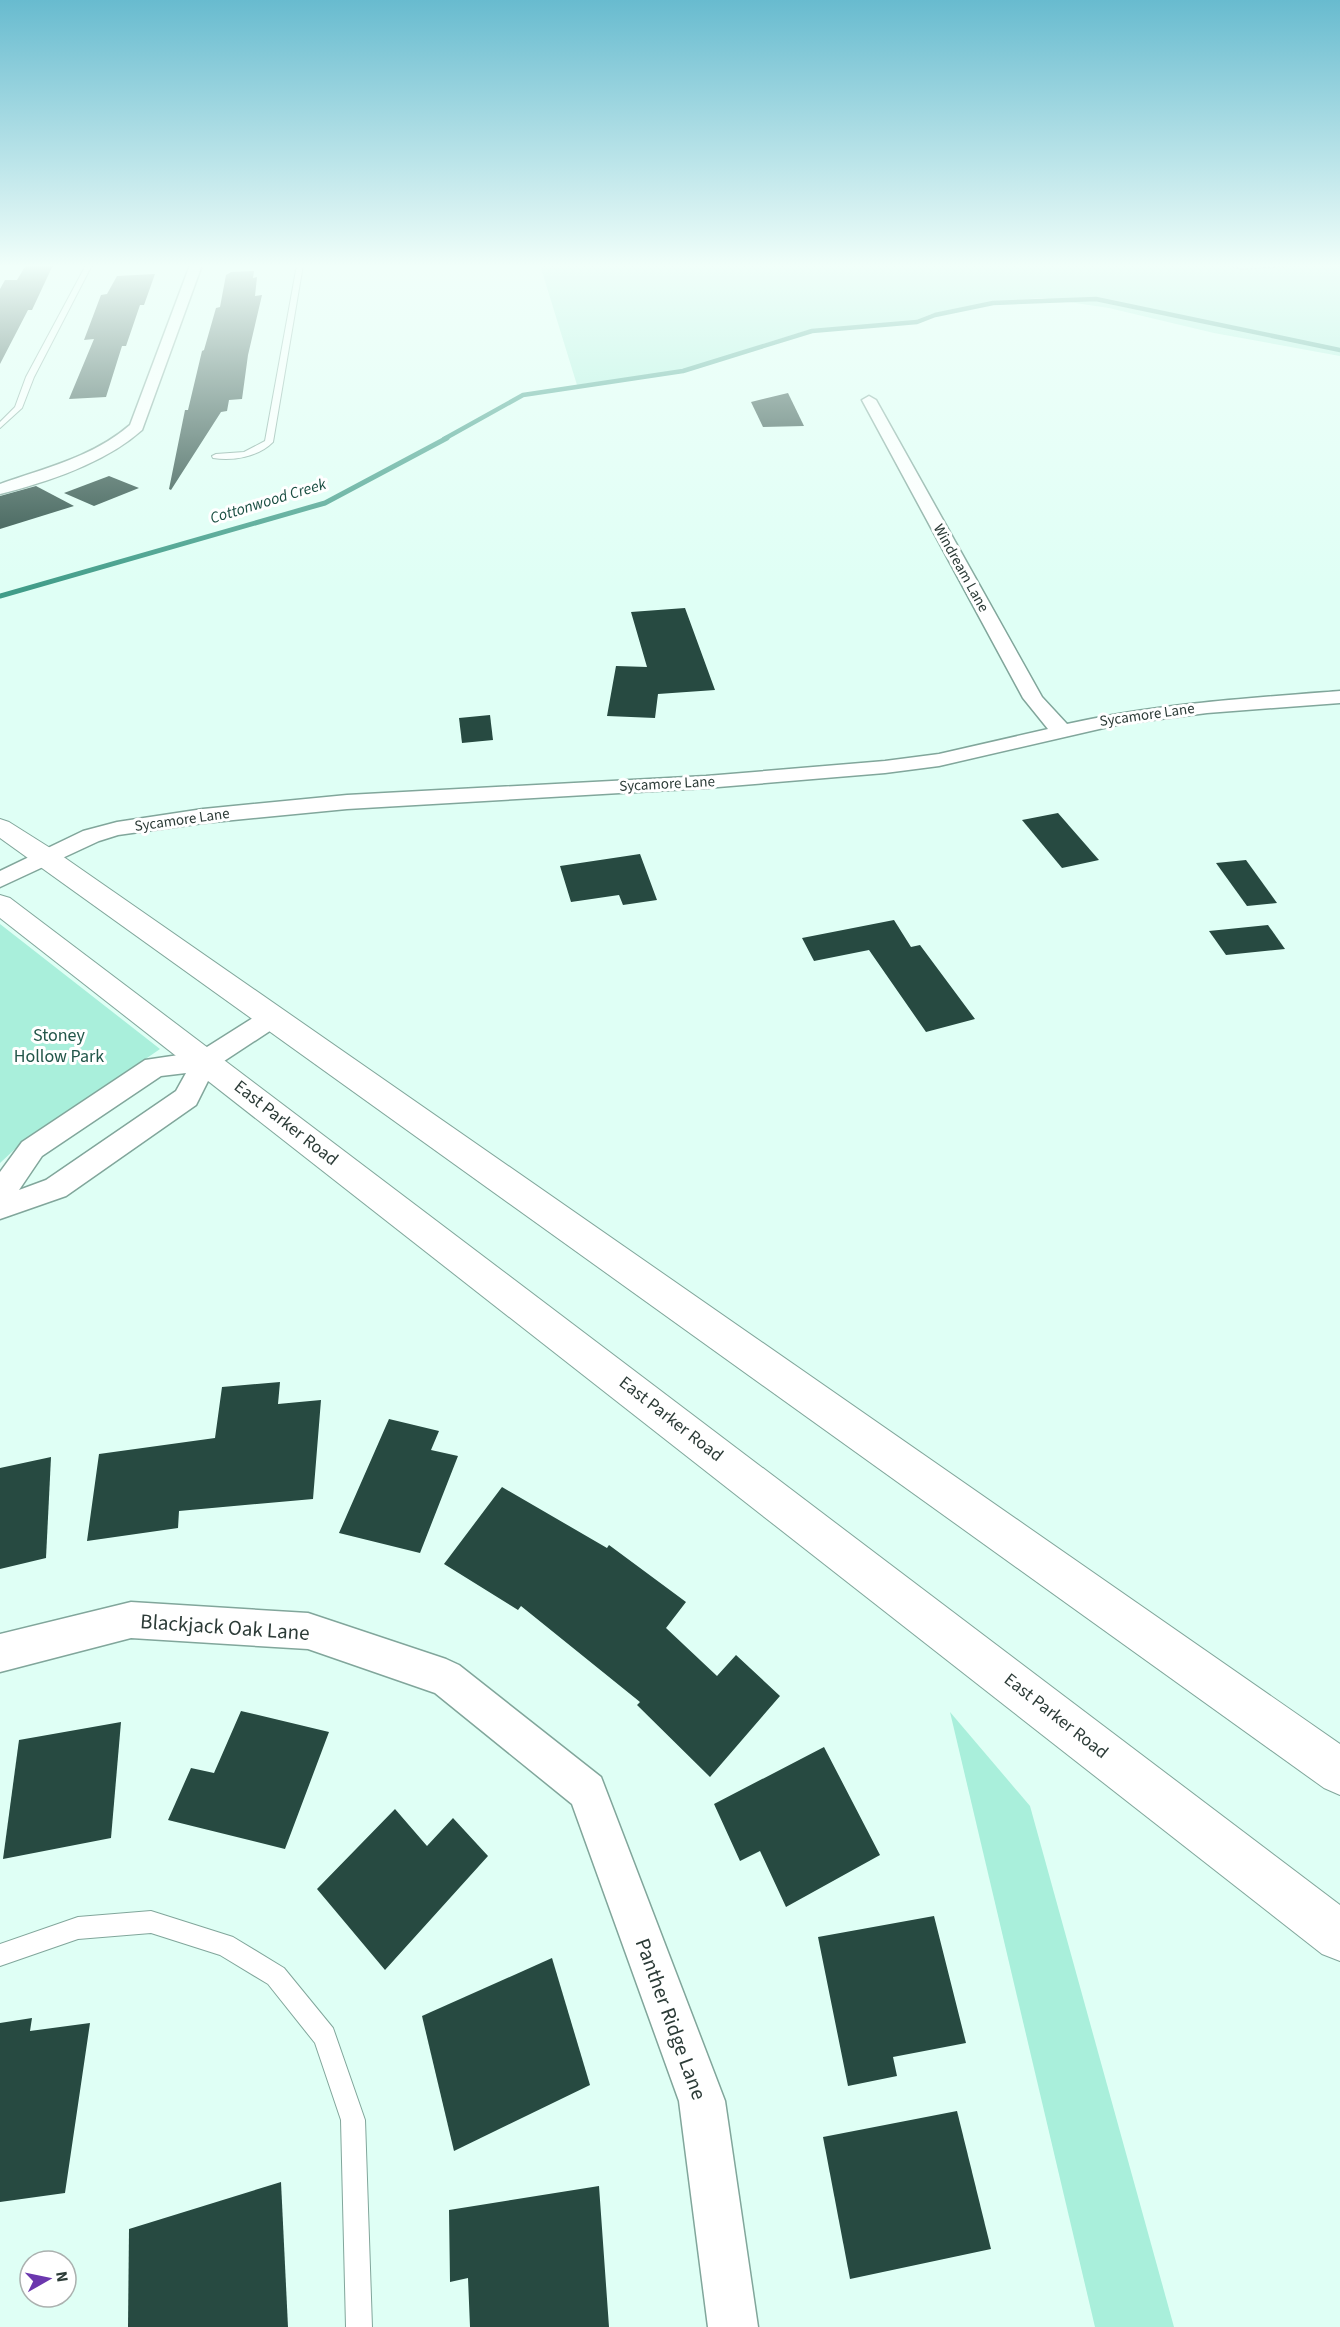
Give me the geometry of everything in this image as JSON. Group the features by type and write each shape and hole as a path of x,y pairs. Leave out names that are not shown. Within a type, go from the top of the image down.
{"main road":[{"path":"0,827 273,1017 1340,1772"},
{"name":"East Parker Road","path":"0,904 1340,1936"}],"street":[{"path":"0,489 106,450 128,436 137,427 156,374"},
{"name":"Windream Lane","path":"868,400 1033,698 1047,717 1061,730"},
{"name":"Sycamore Lane","path":"0,880 80,840 103,832 203,816 327,803 706,782 885,767 939,760 1120,718 1170,711 1340,697"},
{"path":"0,1194 32,1149 154,1067 205,1061 273,1017"},
{"path":"0,1208 56,1188 186,1098 205,1061"},
{"name":"Blackjack Oak Lane","path":"0,1653 131,1620 308,1631 446,1678 587,1791"},
{"name":"Panther Ridge Lane","path":"587,1791 702,2101 734,2327"}],"lane":[{"path":"0,426 18,408 32,374"},
{"path":"216,456 248,454 260,450 269,442 281,374"},
{"path":"0,1954 78,1928 151,1922 225,1946 276,1976 325,2036 353,2120 359,2327"}],"green space":[{"path":"573,374 657,374 577,385"},
{"name":"Stoney Hollow Park","path":"0,924 160,1049 15,1149 0,1163"},
{"path":"950,1712 1030,1806 1174,2327 1095,2327"}],"building":[{"path":"80,374 113,374 106,397 69,399"},
{"path":"197,374 245,374 242,399 229,400 227,411 221,412 171,490 169,489 185,410 188,410"},
{"path":"788,393 804,426 763,427 751,402"},
{"path":"109,476 139,488 94,506 64,493"},
{"path":"36,486 74,506 0,529 0,496"},
{"path":"685,608 715,690 658,694 655,718 607,716 616,666 647,667 631,612"},
{"path":"490,715 493,740 462,743 459,718"},
{"path":"1058,813 1099,860 1062,868 1022,820"},
{"path":"640,854 657,900 623,905 619,895 571,902 560,866"},
{"path":"1246,860 1277,903 1247,906 1216,863"},
{"path":"894,920 911,947 920,945 975,1019 926,1032 869,950 814,961 802,938"},
{"path":"1268,925 1285,949 1226,955 1209,931"},
{"path":"280,1382 278,1404 321,1400 313,1499 179,1511 178,1528 87,1541 99,1454 215,1438 222,1387"},
{"path":"389,1419 439,1431 431,1450 458,1456 420,1553 339,1533"},
{"path":"51,1457 46,1558 0,1569 0,1468"},
{"path":"502,1487 607,1548 609,1545 686,1602 666,1628 717,1676 736,1655 780,1696 710,1777 637,1705 640,1702 521,1606 518,1610 444,1564"},
{"path":"241,1711 329,1732 285,1849 168,1820 191,1768 214,1773"},
{"path":"121,1722 111,1838 3,1859 19,1740"},
{"path":"824,1747 880,1855 786,1907 760,1851 740,1861 714,1804"},
{"path":"395,1809 427,1846 453,1818 488,1856 385,1970 317,1889"},
{"path":"934,1916 966,2043 893,2057 897,2076 848,2086 818,1937"},
{"path":"552,1958 590,2085 454,2151 422,2016"},
{"path":"32,2018 30,2031 90,2023 65,2193 0,2202 0,2023"},
{"path":"957,2111 991,2249 850,2279 823,2137"},
{"path":"281,2182 288,2327 128,2327 129,2229"},
{"path":"599,2186 609,2327 470,2327 468,2278 450,2282 449,2210"}],"waterway":[{"name":"Cottonwood Creek","path":"444,439 523,395 666,374"},
{"name":"Cottonwood Creek","path":"0,596 325,503 447,438"}]}
